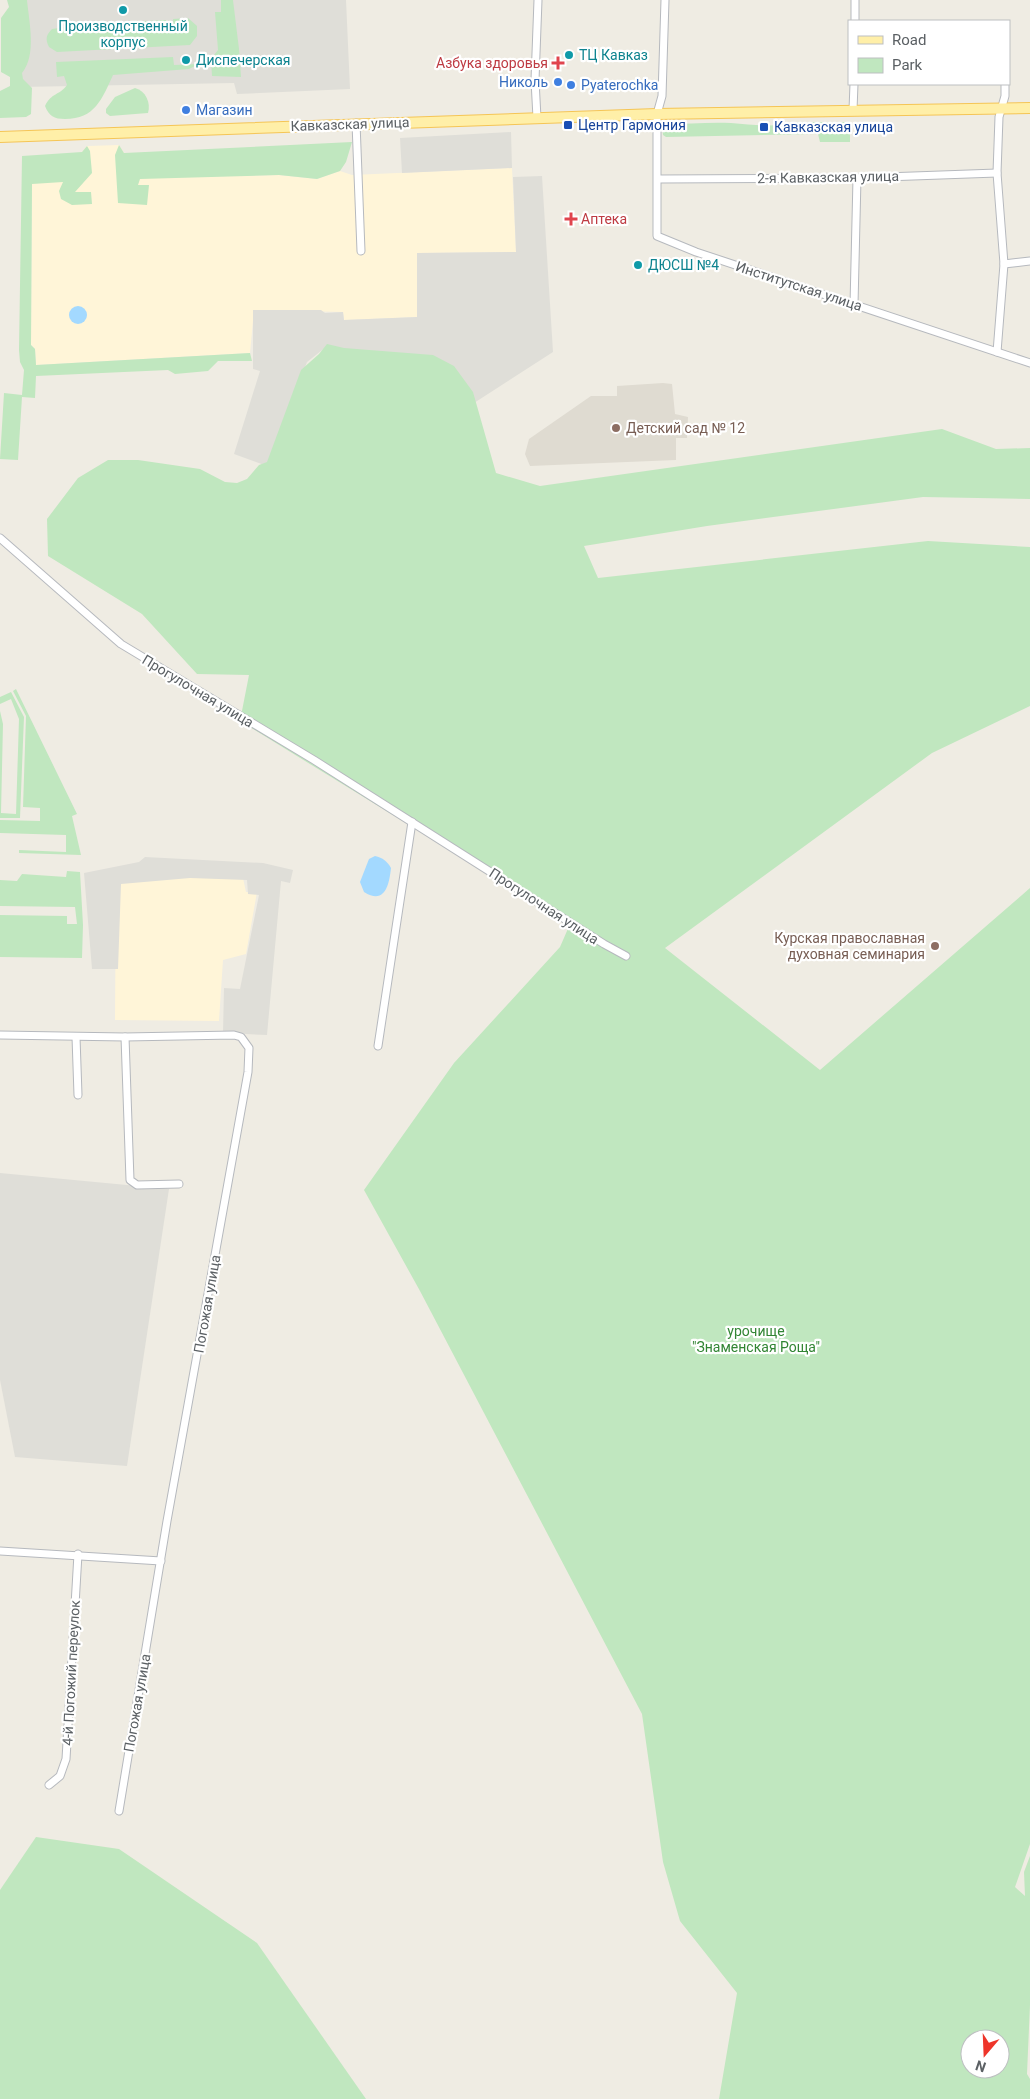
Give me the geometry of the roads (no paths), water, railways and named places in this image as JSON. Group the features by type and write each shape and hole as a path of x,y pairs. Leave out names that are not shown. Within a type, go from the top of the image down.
{"main road":[{"name":"Кавказская улица","path":"0,137 356,123 657,114 1030,108"}],"street":[{"path":"537,118 535,80 538,0"},
{"name":"Институтская улица","path":"665,0 662,96 657,114 657,236 696,252 1030,363"},
{"path":"855,0 855,20"},
{"path":"853,110 854,85"},
{"path":"997,352 1004,264 997,173 998,117 1006,96 1005,85"},
{"path":"356,123 361,251"},
{"name":"2-я Кавказская улица","path":"658,179 857,178 997,173"},
{"path":"854,305 857,178"},
{"path":"1004,264 1030,261"},
{"name":"Прогулочная улица","path":"0,538 121,644 412,822 604,944 626,956"},
{"path":"378,1046 412,822"},
{"name":"Погожая улица","path":"0,1035 76,1037 234,1035 241,1037 249,1048 247,1081 161,1561 119,1811"},
{"path":"76,1037 78,1095"},
{"path":"125,1037 130,1180 136,1185 179,1184"},
{"path":"0,1551 78,1554 161,1561"},
{"name":"4-й Погожий переулок","path":"48,1786 60,1776 66,1759 78,1554"}],"water":[{"path":"78,306 84,309 87,315 84,321 78,324 72,321 69,315 72,309"},
{"path":"375,856 388,863 391,868 385,891 377,896 364,892 360,882 369,859"}],"place":[{"name":"Производственный корпус","path":"123,10"},
{"name":"ТЦ Кавказ","path":"569,55"},
{"name":"Диспечерская","path":"186,60"},
{"name":"Азбука здоровья","path":"558,63"},
{"name":"Николь","path":"558,82"},
{"name":"Pyaterochka","path":"571,85"},
{"name":"Магазин","path":"186,110"},
{"name":"Центр Гармония","path":"568,125"},
{"name":"Кавказская улица","path":"764,127"},
{"name":"Аптека","path":"571,219"},
{"name":"ДЮСШ №4","path":"638,265"},
{"name":"Детский сад № 12","path":"616,428"},
{"name":"Курская православная духовная семинария","path":"935,946"}],"park label":[{"name":"урочище \"Знаменская Роща\"","path":"756,1339"}]}
